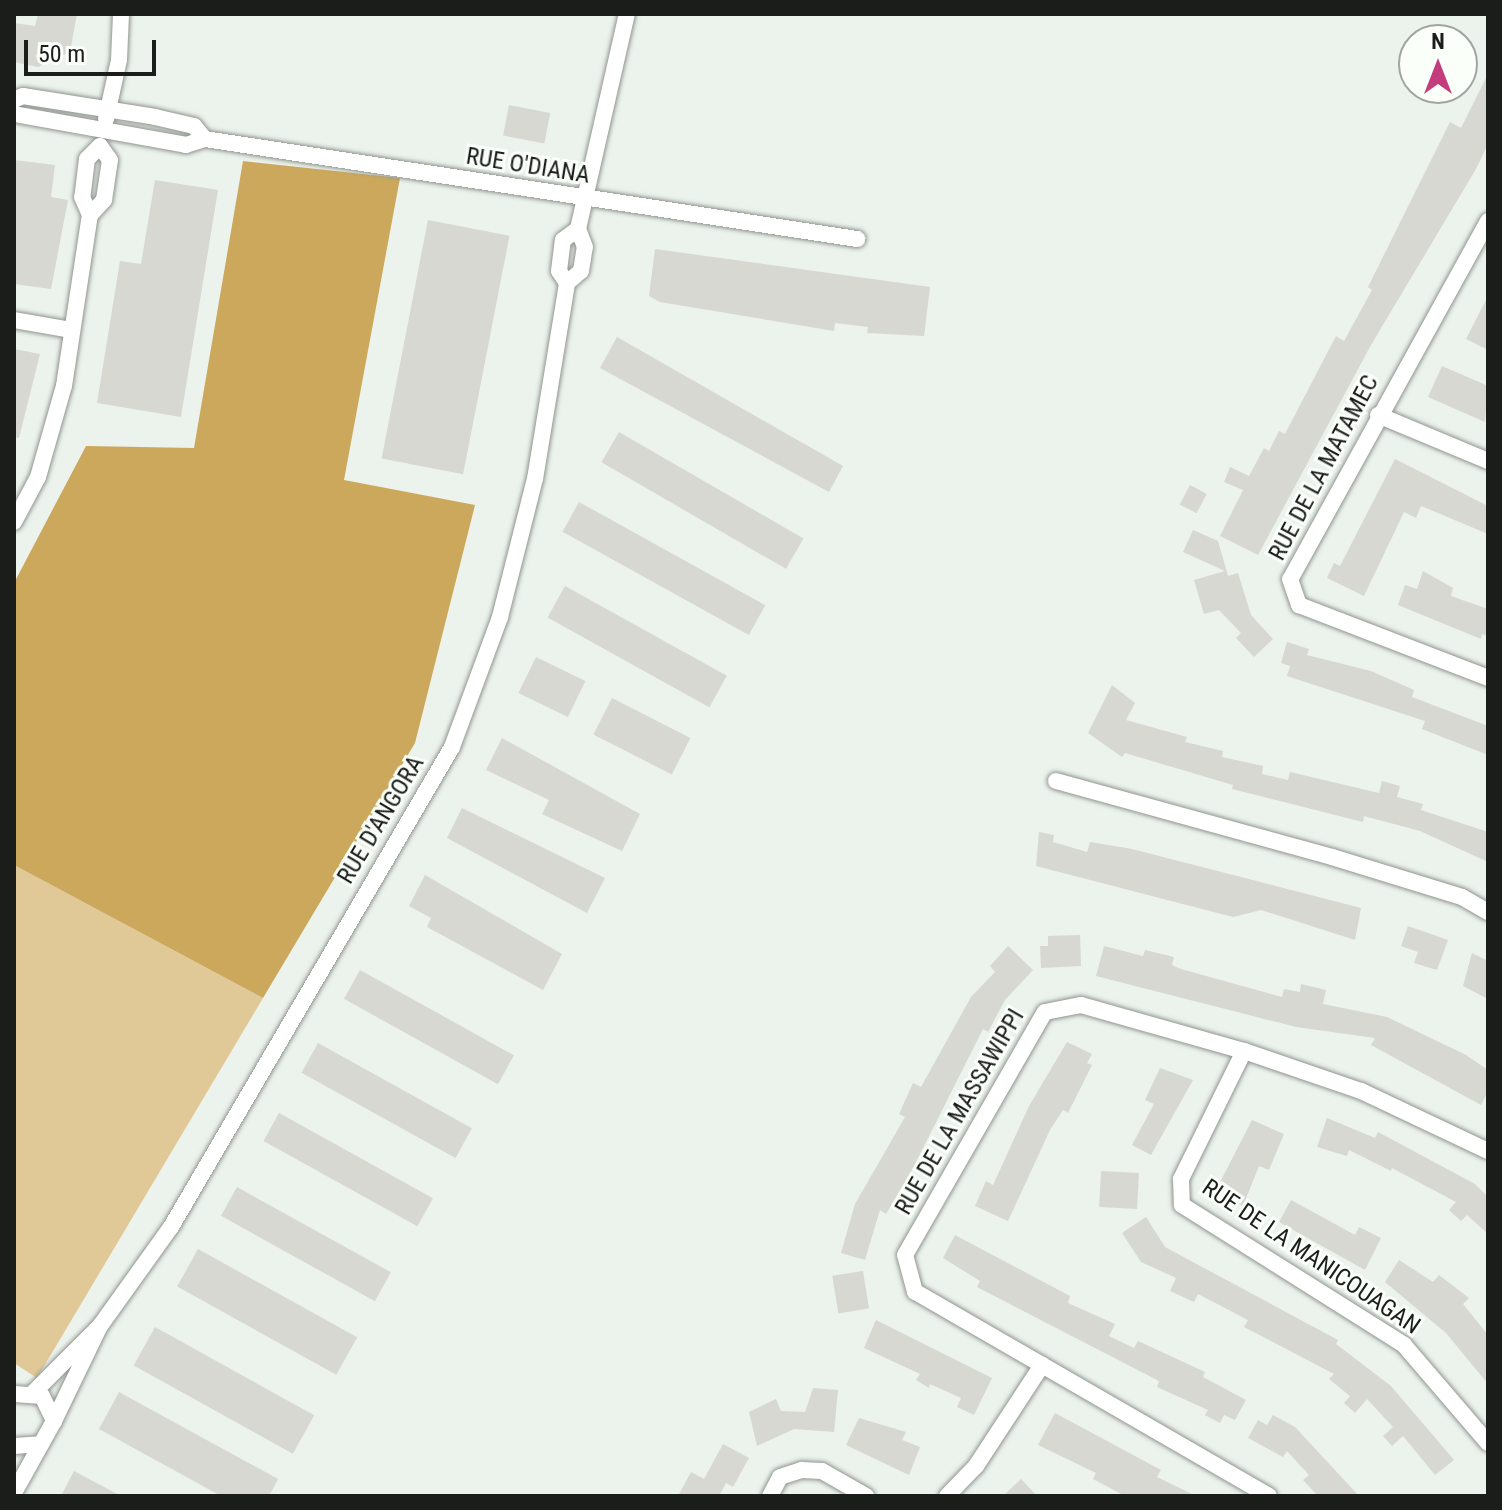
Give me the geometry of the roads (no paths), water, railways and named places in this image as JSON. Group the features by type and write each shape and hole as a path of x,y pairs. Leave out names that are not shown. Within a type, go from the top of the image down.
{"street":[{"path":"14,522 38,477 64,386 90,215 104,200 110,160 102,138 119,60 121,14"},
{"name":"RUE D'ANGORA","path":"41,1444 100,1326 171,1227 452,747 500,617 535,479 567,283 581,271 585,247 578,229 627,14"},
{"name":"RUE O'DIANA","path":"14,100 23,96 194,126 205,139"},
{"name":"RUE O'DIANA","path":"14,114 102,138 186,145 205,139 850,240"},
{"name":"RUE DE LA MATAMEC","path":"1488,221 1290,579 1299,605 1488,678"},
{"path":"14,320 71,330"},
{"path":"1378,415 1488,461"},
{"path":"1056,781 1332,857 1462,897 1488,912"},
{"name":"RUE DE LA MASSAWIPPI","path":"1269,1496 915,1292 905,1255 1045,1012 1081,1005 1244,1051 1361,1091 1488,1151"},
{"name":"RUE DE LA MANICOUAGAN","path":"1244,1051 1181,1179 1182,1205 1404,1345 1488,1443"},
{"name":"RUE D'ANGORA","path":"21,1390 100,1326"},
{"path":"947,1496 976,1466 1042,1365"},
{"path":"21,1390 49,1403 54,1421"},
{"path":"14,1446 41,1444"},
{"path":"14,1493 41,1444"},
{"path":"770,1496 780,1477 802,1470 822,1471 866,1496"}]}
